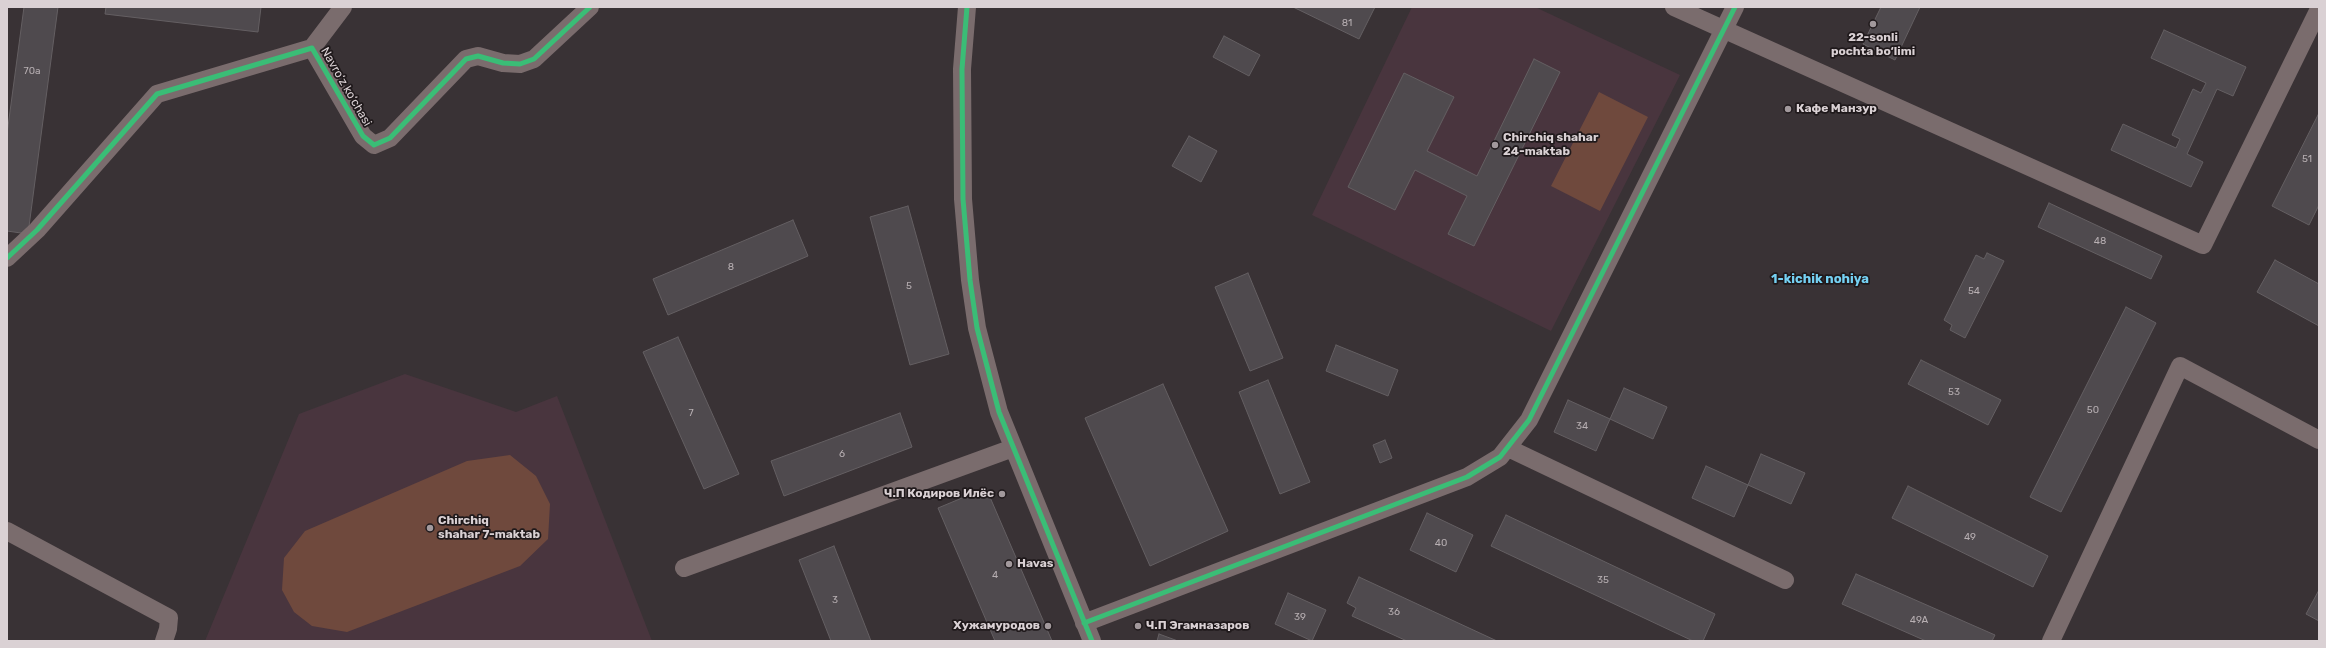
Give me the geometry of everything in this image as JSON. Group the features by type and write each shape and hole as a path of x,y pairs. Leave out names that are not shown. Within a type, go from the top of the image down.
{"street":[{"path":"312,48 343,7"},
{"name":"Navro‘z ko‘chasi","path":"8,256 37,230 157,94 312,48 364,136 374,145 390,138 466,59 478,56 503,63 520,64 534,59 590,7"},
{"path":"967,7 962,70 963,199 970,280 977,328 999,412 1092,641"},
{"path":"1674,7 1723,31 2203,245 2319,9"},
{"path":"1084,622 1467,477 1500,458 1529,420 1735,7"},
{"path":"2051,641 2180,366 2319,440"},
{"path":"684,568 1013,448"},
{"path":"1508,448 1785,580"},
{"path":"7,531 169,618 168,630 164,641"}],"shaded area":[{"name":"Chirchiq shahar 24-maktab","path":"1412,7 1535,7 1680,75 1551,331 1312,215"},
{"path":"1599,92 1648,117 1600,211 1551,186"},
{"name":"Chirchiq shahar 7-maktab","path":"405,374 516,412 557,396 652,641 205,641 299,414"},
{"path":"510,455 536,476 550,504 548,539 520,566 347,632 312,626 294,612 282,590 284,558 305,531 467,461"}],"building":[{"path":"24,7 58,7 28,234 7,231 7,134"},
{"path":"106,7 261,7 258,32 105,14"},
{"path":"1293,7 1375,7 1359,39"},
{"path":"1881,7 1920,7 1895,60 1863,44"},
{"path":"2164,30 2246,67 2233,96 2217,89 2187,154 2203,162 2191,187 2111,150 2123,124 2176,148 2180,139 2172,135 2193,89 2201,93 2206,83 2151,58"},
{"path":"1224,36 1260,55 1249,76 1213,57"},
{"path":"1534,59 1560,72 1474,246 1448,234 1467,196 1415,170 1395,210 1348,187 1404,73 1454,97 1427,151 1477,176"},
{"path":"2319,113 2319,205 2309,225 2272,206"},
{"path":"1189,136 1217,151 1201,182 1172,166"},
{"path":"2049,203 2162,256 2151,279 2038,227"},
{"path":"908,206 949,354 910,365 870,217"},
{"path":"793,220 808,256 668,315 653,279"},
{"path":"1987,253 2004,261 1965,338 1950,330 1952,325 1944,320 1976,255 1984,259"},
{"path":"2275,260 2319,284 2319,326 2257,292"},
{"path":"1248,273 1283,358 1250,371 1215,287"},
{"path":"2126,307 2156,323 2061,512 2030,497"},
{"path":"678,337 739,474 704,489 643,352"},
{"path":"1336,345 1398,370 1388,396 1326,371"},
{"path":"1921,360 2001,400 1988,425 1908,384"},
{"path":"1268,380 1310,482 1280,494 1239,392"},
{"path":"1163,384 1228,531 1150,566 1085,418"},
{"path":"1624,388 1667,407 1653,439 1610,419"},
{"path":"1568,400 1610,419 1596,451 1554,432"},
{"path":"900,413 912,447 784,496 771,461"},
{"path":"1385,440 1392,458 1380,463 1373,445"},
{"path":"1761,454 1805,473 1791,504 1748,485"},
{"path":"1706,466 1748,485 1734,517 1692,498"},
{"path":"1908,486 2048,556 2033,587 1892,518"},
{"path":"986,488 1052,641 995,641 938,508"},
{"path":"1427,513 1473,535 1456,572 1410,550"},
{"path":"1506,515 1715,614 1703,641 1693,641 1491,546"},
{"path":"834,546 871,641 831,641 799,560"},
{"path":"1856,574 1995,635 1992,641 1926,641 1842,604"},
{"path":"1359,577 1497,641 1407,641 1352,616 1356,608 1347,603"},
{"path":"2319,590 2319,621 2306,614"},
{"path":"1288,593 1326,610 1312,641 1275,624"},
{"path":"1159,634 1178,641 1157,641"}],"cycle path":[{"path":"7,258 37,230 157,94 312,48 363,136 374,145 390,138 466,59 478,56 503,63 520,64 534,59 590,7"},
{"path":"967,7 962,69 963,199 970,280 977,328 999,412 1092,641"},
{"path":"1084,623 1467,477 1500,457 1529,420 1735,7"}],"place":[{"name":"22-sonli pochta bo‘limi","path":"1873,24"},
{"name":"Кафе Манзур","path":"1788,109"},
{"name":"Chirchiq shahar 24-maktab","path":"1495,145"},
{"name":"Ч.П Кодиров Илёс","path":"1002,494"},
{"name":"Chirchiq shahar 7-maktab","path":"430,528"},
{"name":"Havas","path":"1009,564"},
{"name":"Хужамуродов","path":"1048,626"},
{"name":"Ч.П Эгамназаров","path":"1138,626"}],"district":[{"name":"1-kichik nohiya","path":"1820,279"}]}
